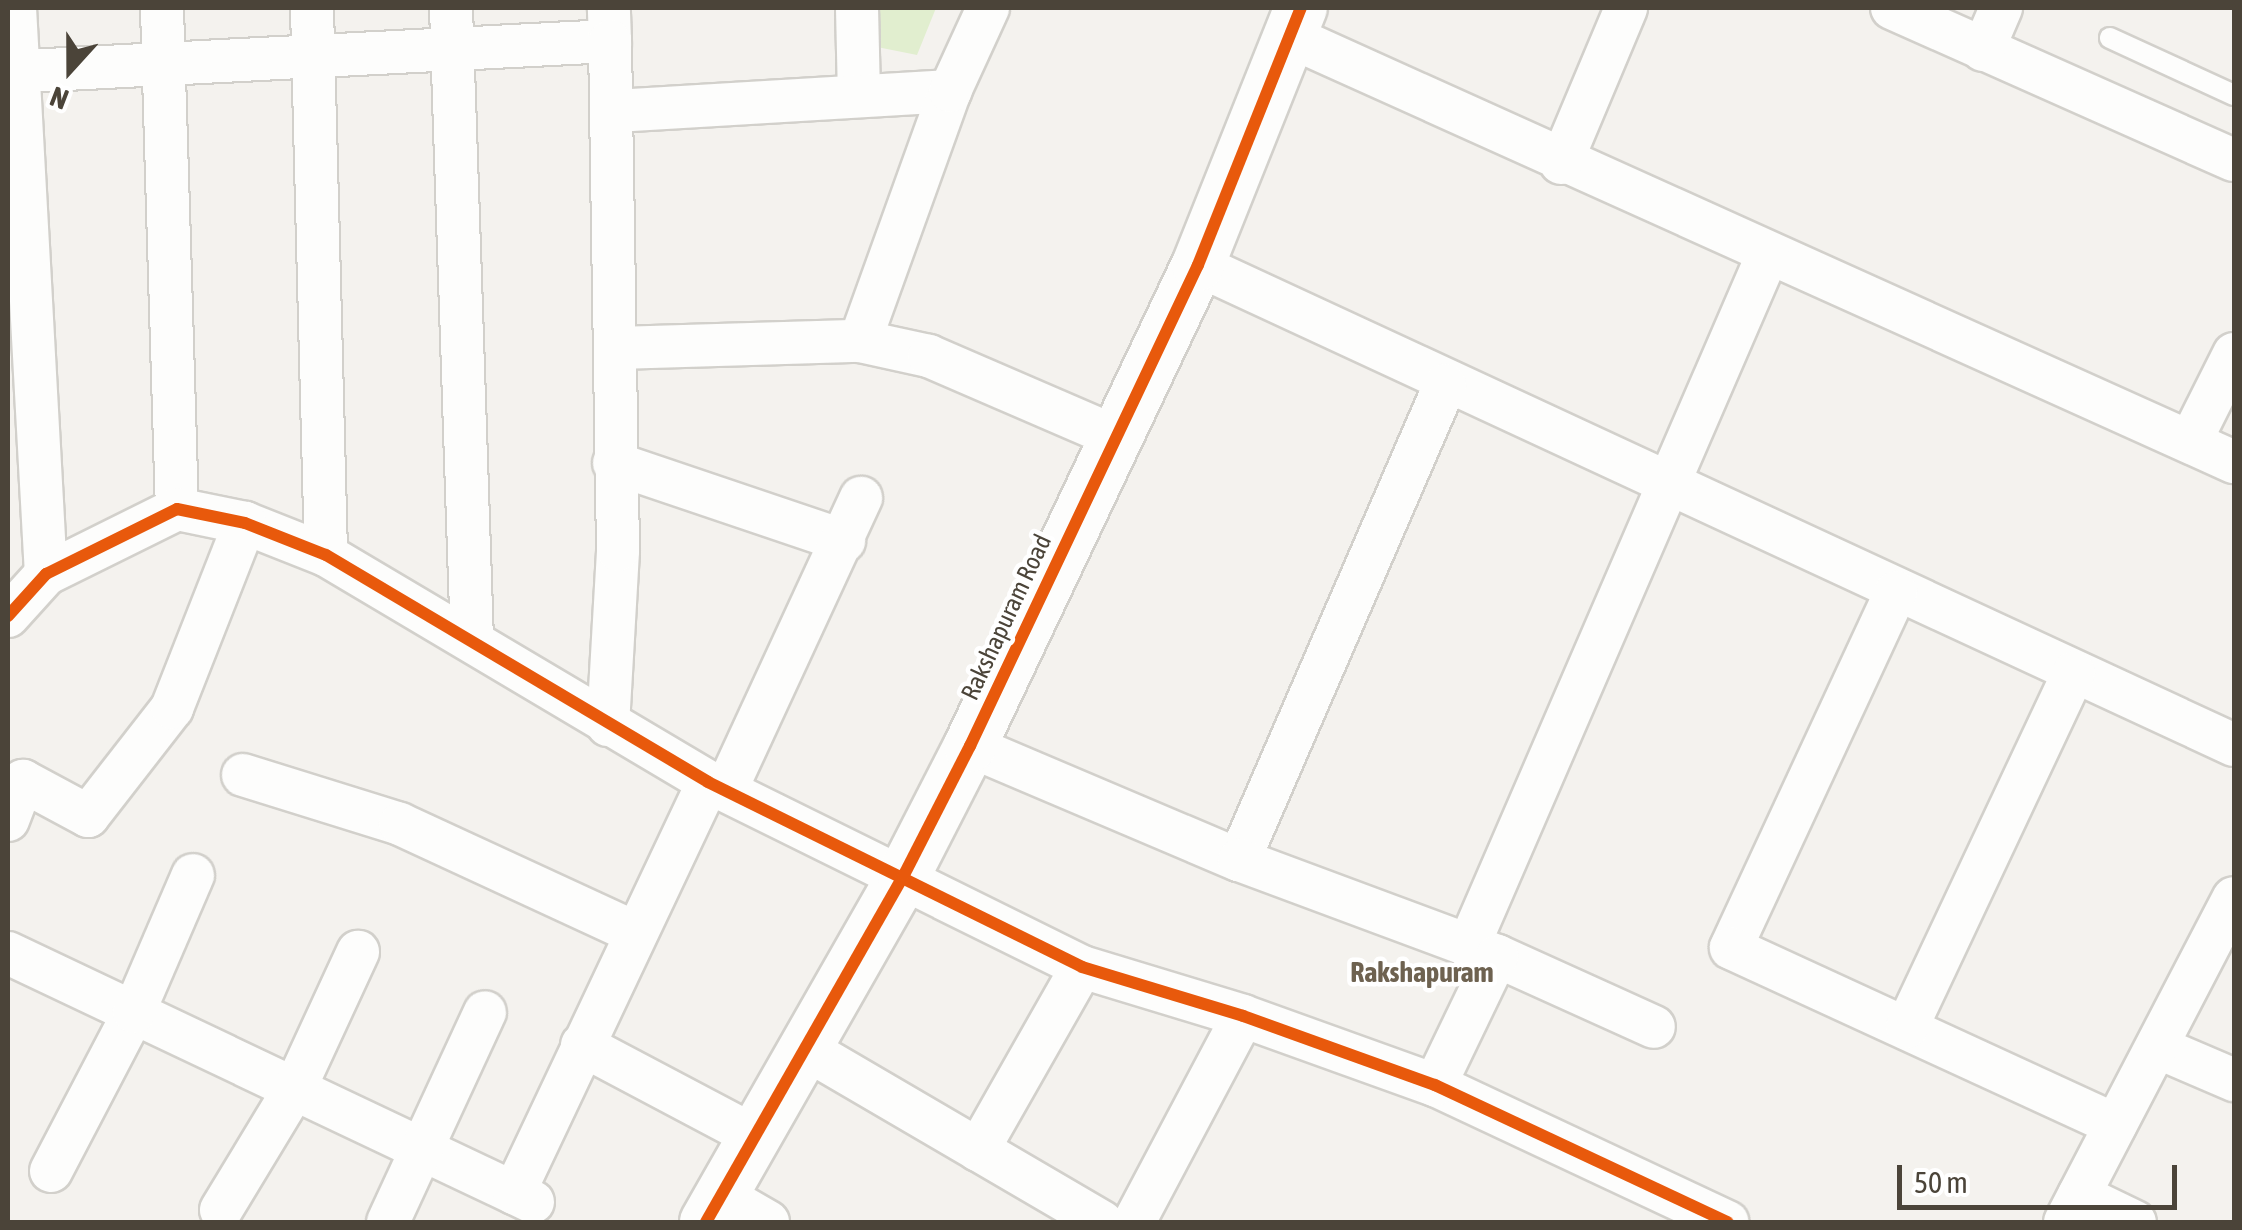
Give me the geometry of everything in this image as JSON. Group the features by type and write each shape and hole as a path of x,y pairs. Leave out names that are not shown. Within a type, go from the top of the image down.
{"street":[{"path":"16,8 12,72 46,574"},
{"path":"162,8 178,509"},
{"path":"312,8 326,554"},
{"path":"451,8 472,640"},
{"path":"857,8 858,96"},
{"path":"860,341 950,91 988,8"},
{"path":"1561,163 1626,8"},
{"path":"1892,8 2234,160"},
{"path":"1983,50 2002,8"},
{"path":"1295,22 1561,163 2192,438 2234,462"},
{"name":"Rakshapuram Road","path":"714,1209 904,875 970,746 1198,266 1295,22"},
{"path":"12,72 452,51 609,24 615,112 614,463 618,550 608,725"},
{"path":"615,112 950,91"},
{"path":"1435,1086 1483,952 1670,482 1768,254"},
{"path":"1198,266 1446,385 1670,482 1896,592 2234,745"},
{"path":"617,348 860,341 930,356 1114,436"},
{"path":"2192,438 2234,354"},
{"path":"1239,860 1446,385"},
{"path":"614,463 844,541"},
{"path":"8,953 296,1086 523,1197 582,1045 636,933 844,541 861,498"},
{"path":"8,616 46,574 178,509 246,524 326,554 608,725 717,786 904,875 1082,967 1243,1016 1435,1086 1728,1222"},
{"path":"8,820 15,777 88,816 172,708 246,524"},
{"path":"1896,592 1731,948 2116,1125"},
{"path":"1907,1027 2074,672"},
{"path":"970,746 1239,860 1483,952 1654,1027"},
{"path":"244,775 400,824 636,933"},
{"path":"50,1171 134,1012 193,874"},
{"path":"2135,1222 2072,1209 2234,898"},
{"path":"221,1210 296,1086 358,952"},
{"path":"978,1150 1082,967"},
{"path":"388,1222 485,1012"},
{"path":"1134,1222 1243,1016"},
{"path":"582,1045 756,1137"},
{"path":"2156,1046 2234,1080"},
{"path":"806,1049 1102,1222"},
{"path":"714,1209 768,1222"}],"lane":[{"path":"2110,38 2234,95"}],"green space":[{"path":"866,8 936,8 917,55 852,42"}],"cycle path":[{"path":"706,1222 904,875 970,746 1198,265 1301,8"},
{"path":"8,616 46,574 177,509 245,523 326,555 708,782 1082,967 1243,1016 1435,1085 1728,1222"}],"district":[{"name":"Rakshapuram","path":"1422,972"}]}
